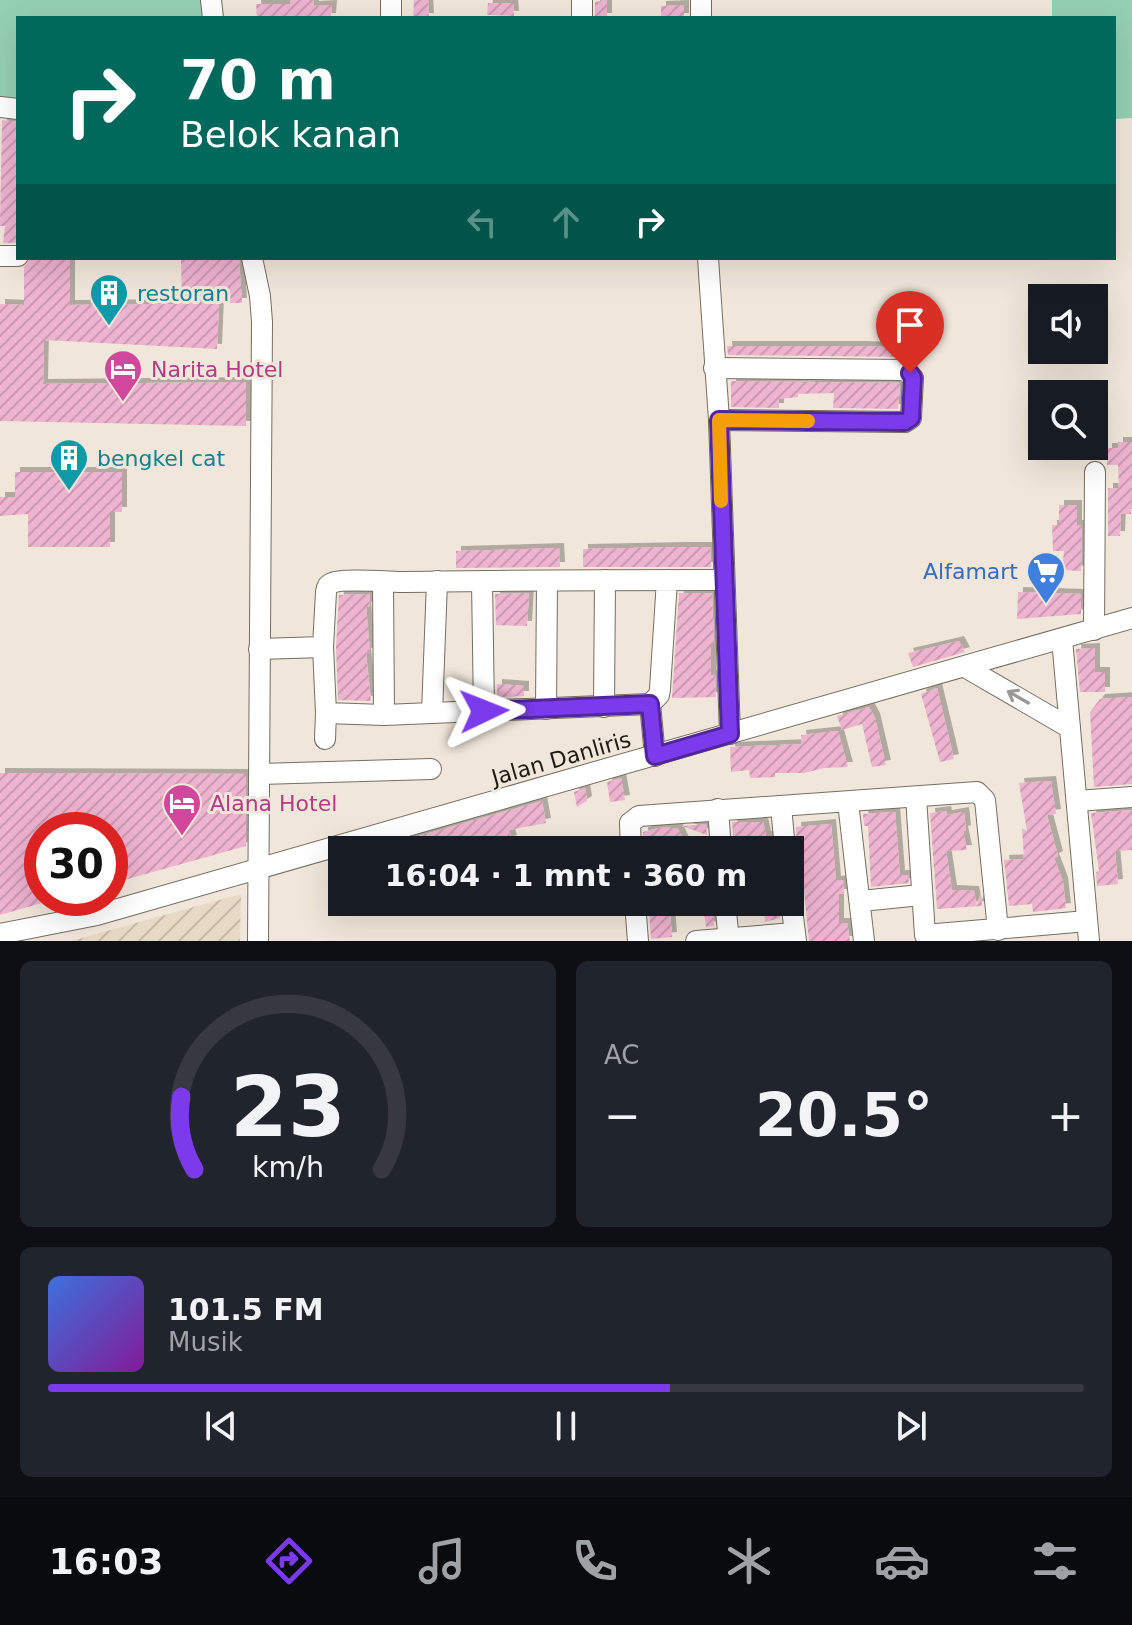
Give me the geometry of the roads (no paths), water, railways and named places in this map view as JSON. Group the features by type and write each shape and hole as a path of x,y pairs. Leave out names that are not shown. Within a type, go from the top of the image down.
{"street":[{"path":"252,260 262,322 258,941"},
{"path":"708,260 719,420 730,734"},
{"path":"714,368 905,370 913,378 911,418 905,422 719,420"},
{"path":"1094,630 1095,472"},
{"path":"604,707 605,580"},
{"path":"326,713 384,715 650,704 659,695 660,689 667,580"},
{"path":"325,739 323,647 329,585 340,581 716,580"},
{"path":"432,713 437,581"},
{"path":"482,581 484,711"},
{"path":"546,709 547,581"},
{"path":"383,582 384,715"},
{"name":"Jalan Danliris","path":"0,934 72,921 1132,618"},
{"path":"916,797 926,938 998,930 1088,931 1062,639"},
{"path":"259,649 323,647"},
{"path":"965,667 1070,728"},
{"path":"650,704 655,756"},
{"path":"260,774 431,769"},
{"path":"630,836 631,820 635,817 975,792 983,797 998,930"},
{"path":"1077,801 1132,797"},
{"path":"848,802 864,941"},
{"path":"781,806 784,836"},
{"path":"718,809 720,836"},
{"path":"861,901 921,895"},
{"path":"636,916 638,941"},
{"path":"726,916 729,940"},
{"path":"696,941 795,937 793,916"}],"place":[{"name":"restoran","path":"109,327"},
{"name":"Narita Hotel","path":"123,403"},
{"name":"bengkel cat","path":"69,492"},
{"name":"Alfamart","path":"1046,605"},
{"name":"Alana Hotel","path":"182,837"}]}
